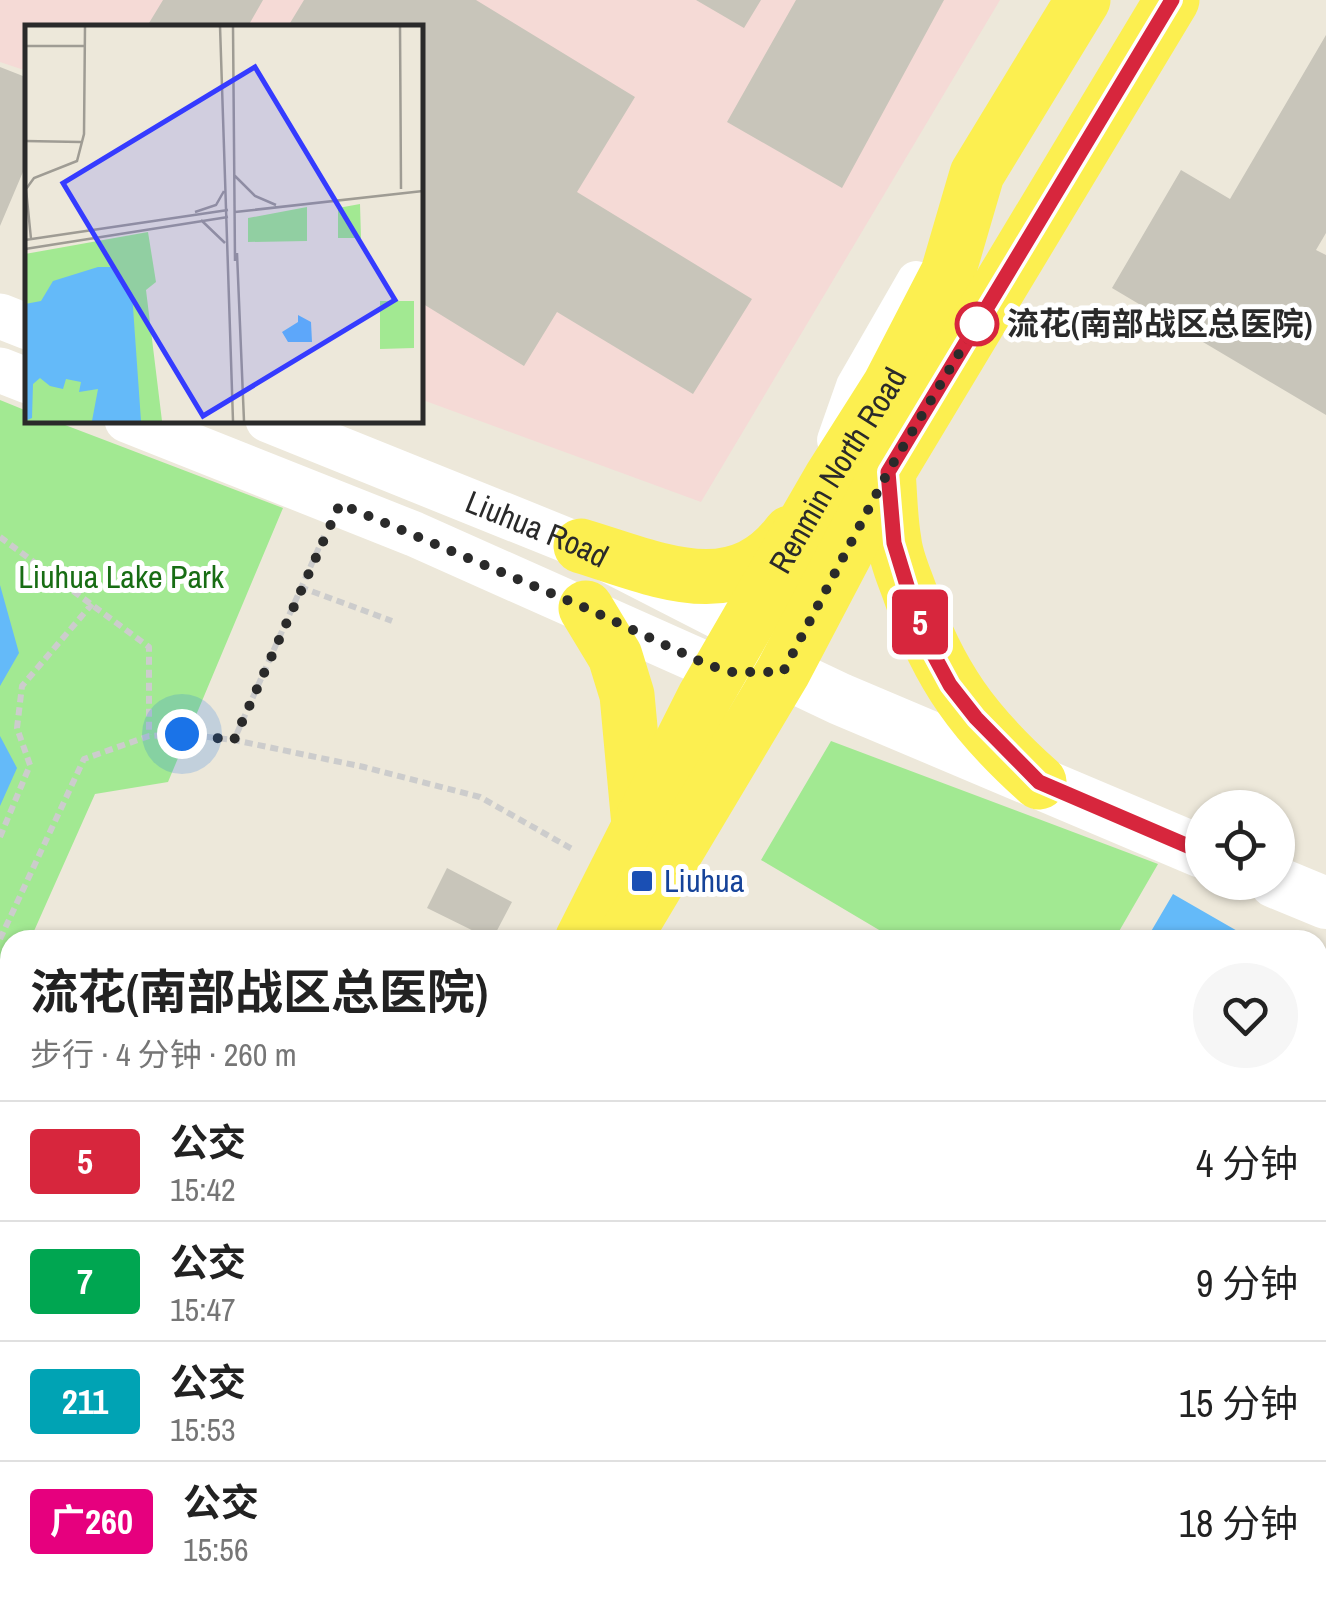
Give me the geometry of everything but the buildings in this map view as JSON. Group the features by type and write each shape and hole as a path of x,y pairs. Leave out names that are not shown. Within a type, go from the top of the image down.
{"main road":[{"name":"Renmin North Road","path":"589,930 659,836 695,769 732,649 831,478 890,386 948,273 977,174 1082,0"},
{"name":"Renmin North Road","path":"695,769 783,672 888,472 1172,0"},
{"path":"888,472 894,543 930,648 950,685 976,718 1039,782"},
{"path":"581,546 671,573 708,578 739,574 779,548 831,478"},
{"path":"586,608 615,656 628,695 659,836 655,930"},
{"name":"Liuhua Road","path":"783,672 1185,845"},
{"name":"Renmin North Road","path":"626,930 659,836"},
{"path":"549,930 602,859 659,836"},
{"path":"1295,890 1326,903"}],"street":[{"path":"0,316 25,326"},
{"path":"0,370 25,380"},
{"name":"Liuhua Road","path":"132,422 340,504 586,608 659,644 732,649"},
{"name":"Liuhua Road","path":"273,422 581,546 732,649 783,672"}],"path":[{"path":"234,740 340,504"},
{"path":"0,536 149,647 149,736"},
{"path":"300,588 392,621"},
{"path":"0,837 30,765 17,728 22,686 92,604"},
{"path":"4,930 84,759 149,736 182,734 234,740 364,767 480,798 572,850"}],"shaded area":[{"path":"0,0 1000,0 701,502 422,400 422,25 25,25 25,70 0,62"}],"green space":[{"name":"Liuhua Lake Park","path":"0,400 25,410 25,422 57,422 283,508 168,782 95,794 34,930 0,930"},
{"path":"831,741 1158,864 1120,930 879,930 761,860"}],"water":[{"path":"0,585 19,653 0,686"},
{"path":"0,736 17,768 0,806"},
{"path":"1173,894 1236,930 1152,930"}],"bus line":[{"name":"5","path":"1172,0 888,472 894,543 908,589 930,648 950,685 976,718 1039,782 1185,845"}],"place":[{"name":"流花(南部战区总医院)","path":"977,324"},
{"name":"Liuhua","path":"642,881"}],"route":[{"path":"182,734 234,740 340,504 586,608 708,665 732,672 783,672 888,472 982,315 977,324"}]}
